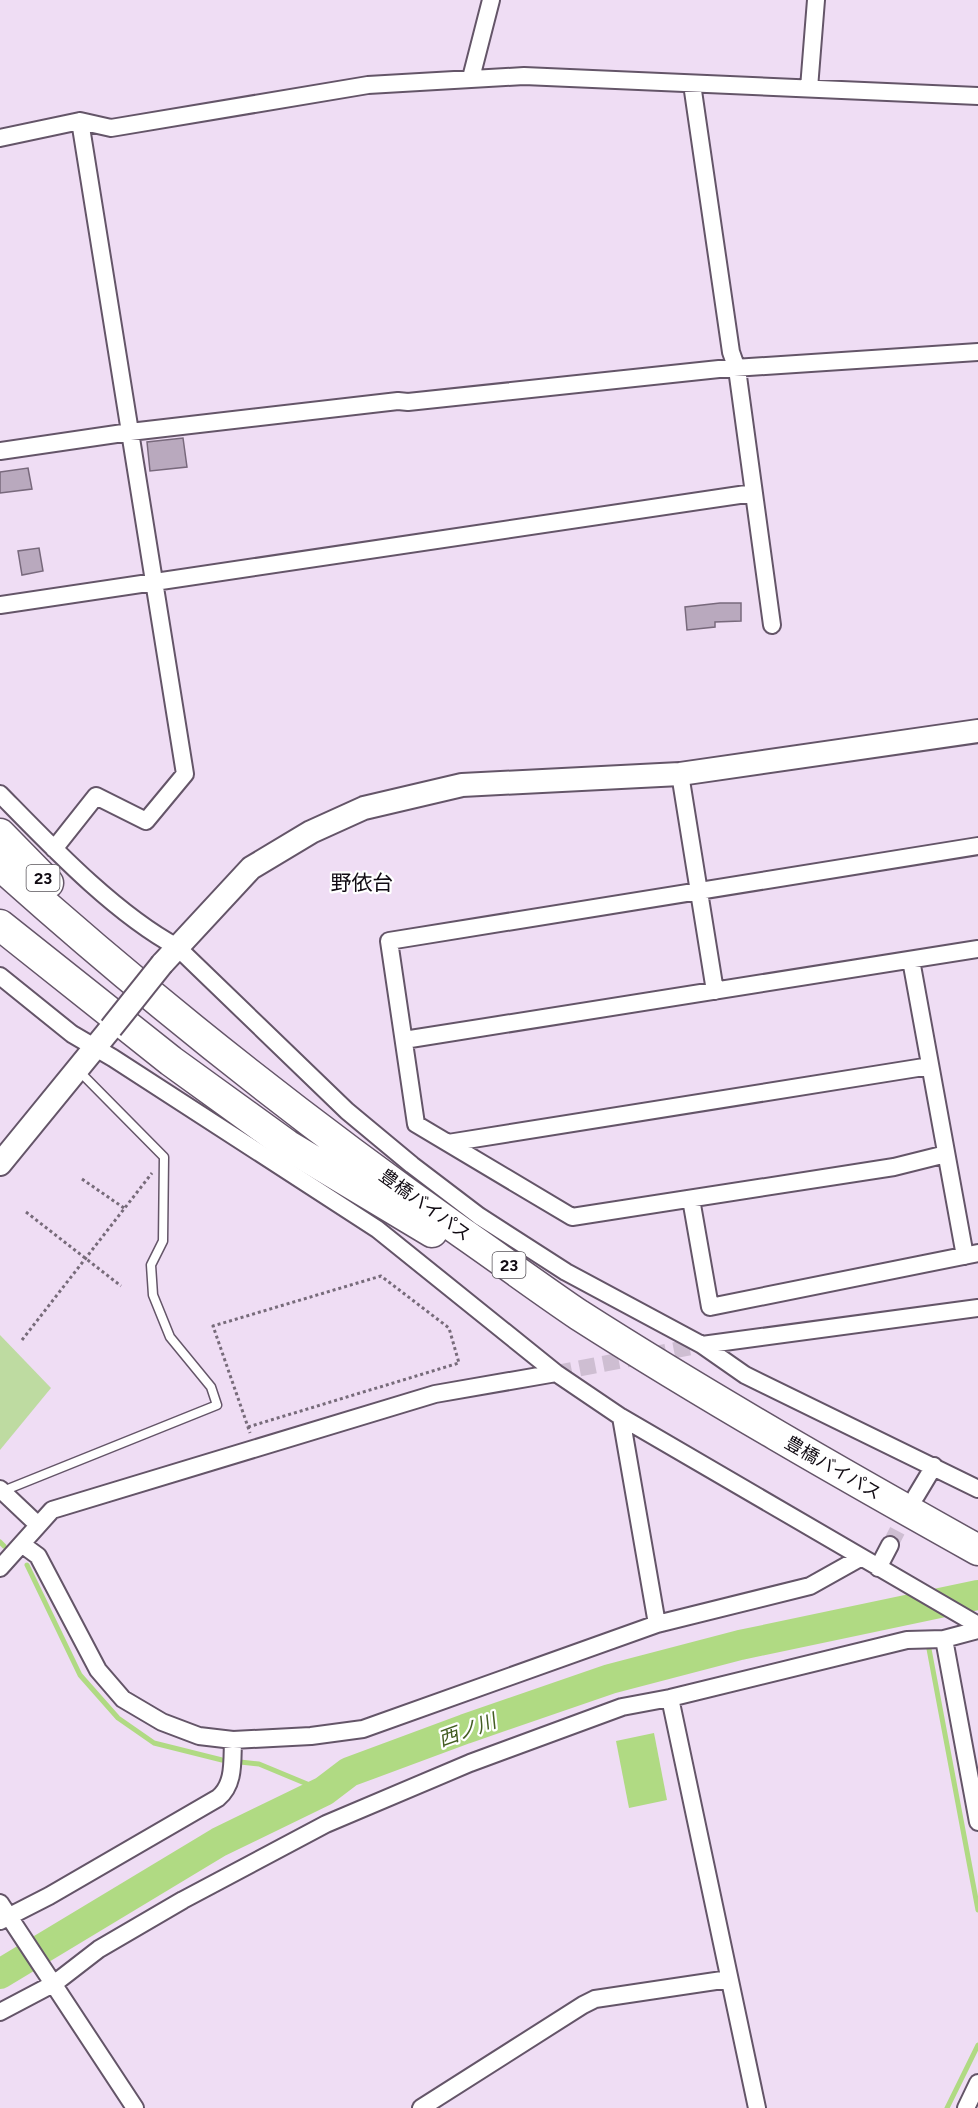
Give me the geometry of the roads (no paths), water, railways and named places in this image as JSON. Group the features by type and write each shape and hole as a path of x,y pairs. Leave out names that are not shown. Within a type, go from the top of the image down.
{"highway":[{"name":"23","path":"0,834 51,887 73,931"},
{"name":"豊橋バイパス","path":"0,865 73,931 230,1060 402,1190 579,1314 831,1467 978,1550"},
{"name":"23","path":"0,925 171,1061 287,1145 390,1208 579,1314"}],"street":[{"path":"471,78 491,0"},
{"path":"809,88 816,0"},
{"path":"0,138 80,121 111,128 368,86 471,78 524,76 978,96"},
{"path":"692,84 731,352 737,369 772,625"},
{"path":"54,849 96,796 147,821 185,774 80,121"},
{"path":"0,451 130,432 398,400 408,402 737,369 978,352"},
{"path":"0,605 154,584 753,493"},
{"path":"0,1164 162,964 252,868 311,832 364,808 462,785 680,774 978,731"},
{"path":"680,774 715,991"},
{"path":"0,794 54,849 148,932 177,947 347,1111 422,1173 479,1216 566,1272 702,1345 745,1375 978,1489"},
{"path":"946,1154 894,1167 572,1217 416,1124 389,941 978,846"},
{"path":"404,1040 978,949"},
{"path":"691,1199 710,1307 972,1255 946,1154 911,960"},
{"path":"0,976 72,1034 96,1047 377,1230 556,1372 621,1417 971,1622"},
{"path":"448,1143 930,1066"},
{"path":"702,1345 978,1308"},
{"path":"0,1568 23,1545 37,1524 52,1510 435,1394 556,1372"},
{"path":"621,1417 657,1624"},
{"path":"916,1496 934,1466"},
{"path":"1,1490 37,1524"},
{"path":"23,1545 38,1556 98,1670 123,1700 171,1726 199,1736 233,1740 311,1736 363,1729 657,1624 810,1586 860,1558"},
{"path":"878,1568 890,1545"},
{"path":"0,2012 55,1983 108,1943 183,1900 326,1824 470,1763 611,1711 907,1640 944,1639 978,1630"},
{"path":"944,1639 978,1822"},
{"path":"670,1698 757,2108"},
{"path":"135,2108 55,1983 6,1916 49,1896 218,1798 226,1791 230,1780 233,1740"},
{"path":"421,2108 583,2004 595,1999 729,1979"},
{"path":"966,2108 978,2083"}],"lane":[{"path":"1,1490 216,1405 211,1387 170,1337 153,1295 152,1264 163,1241 164,1157 78,1070"}],"waterway":[{"path":"0,1542 4,1546"},
{"path":"27,1565 80,1675 118,1718 154,1743 222,1760 259,1764 324,1791"},
{"name":"西ノ川","path":"0,1974 219,1842 324,1791 349,1772 610,1679 740,1645 978,1595"},
{"path":"929,1649 978,1910"},
{"path":"947,2108 978,2045"}],"tunnel":[{"path":"556,1373 702,1345"},
{"path":"890,1545 911,1504"}],"district":[{"name":"野依台","path":"362,882"}]}
